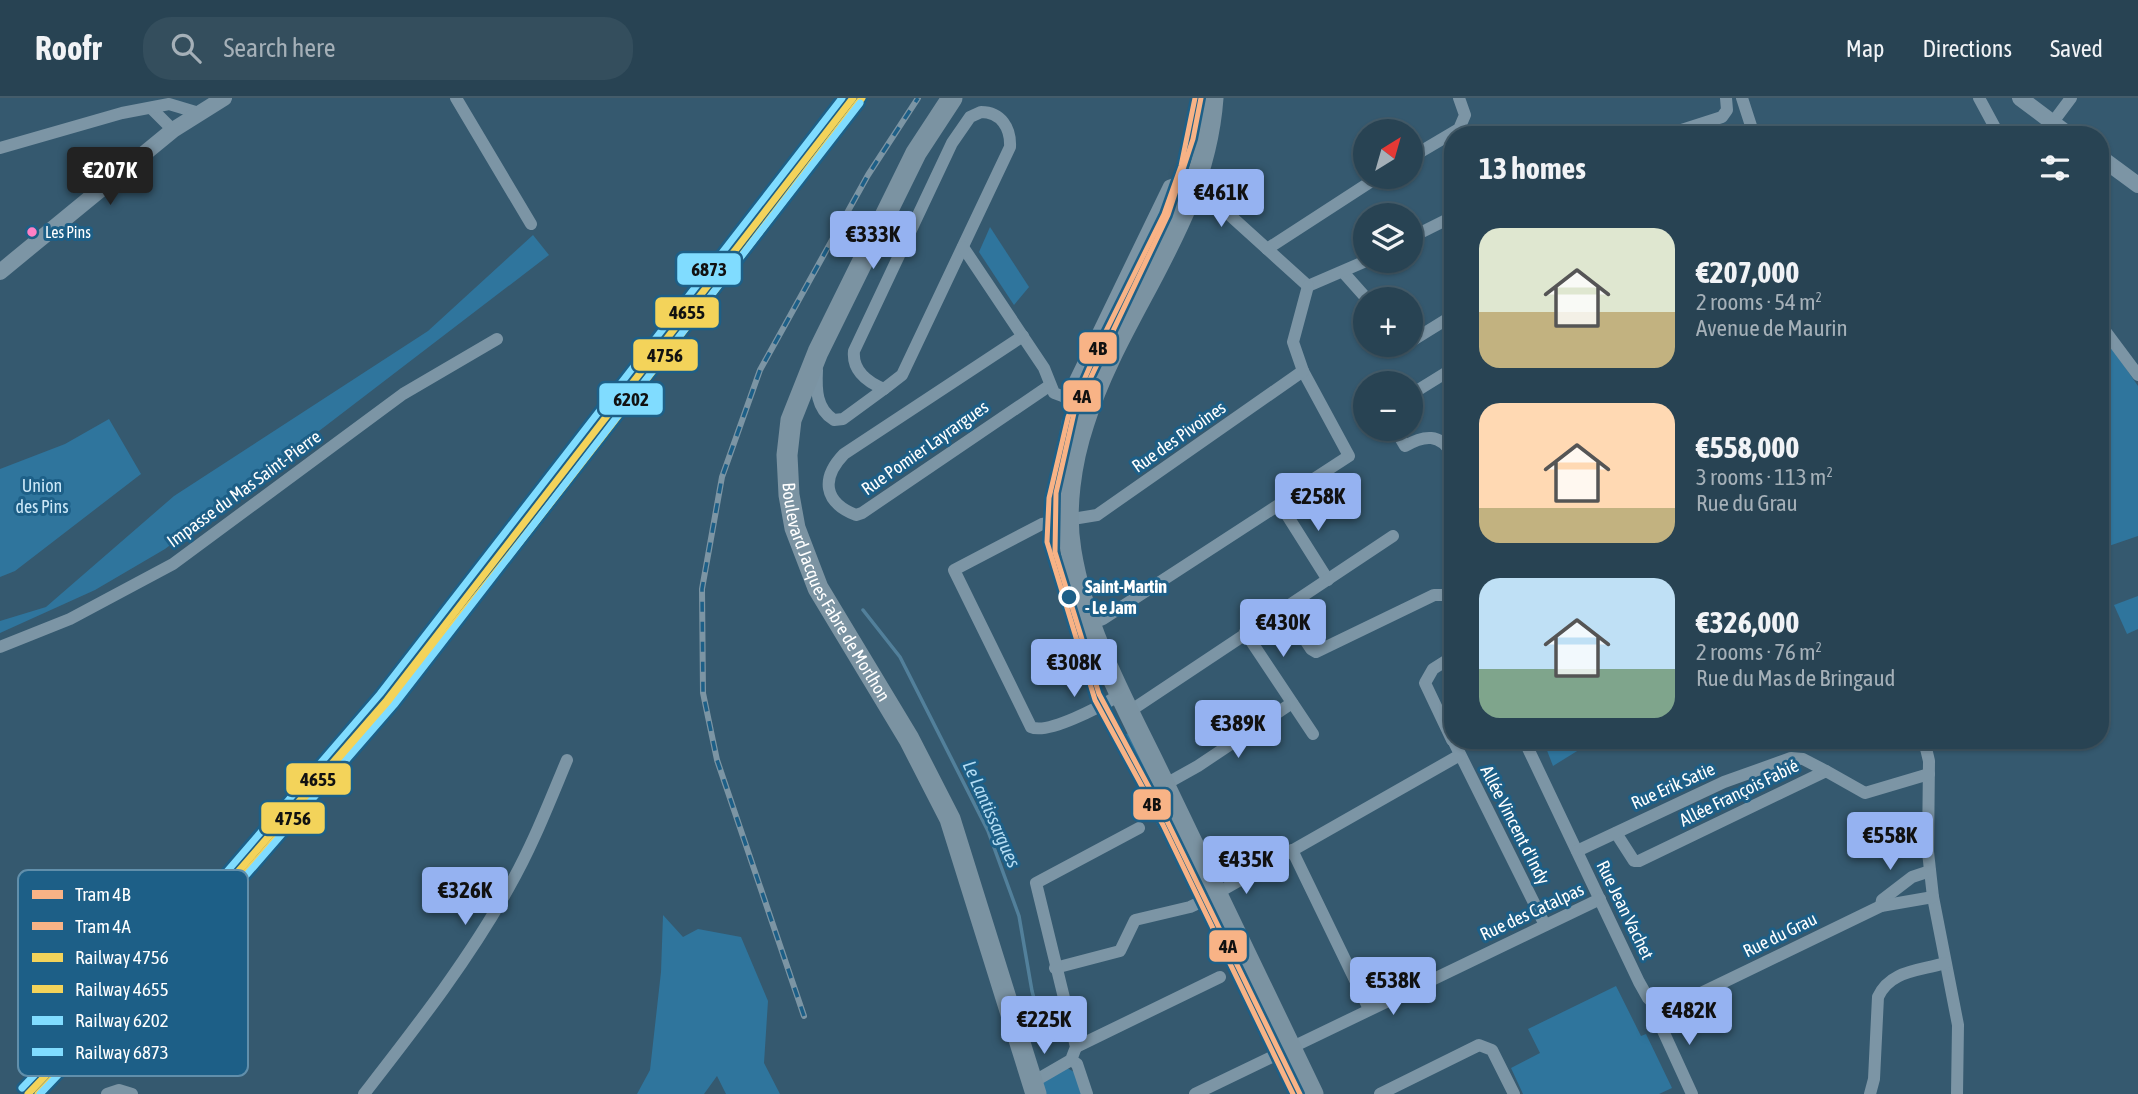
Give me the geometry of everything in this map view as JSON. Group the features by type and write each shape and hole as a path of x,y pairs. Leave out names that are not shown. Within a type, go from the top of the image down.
{"main road":[{"name":"Boulevard Jacques Fabre de Morlhon","path":"952,98 916,153 818,352 791,420 788,480 795,528 829,610 909,739 950,819 1034,1088"},
{"path":"1213,98 1205,151 1187,208 1089,406 1068,502 1071,552 1091,624 1123,705 1313,1094"}],"street":[{"path":"0,272 173,130 204,106 224,98"},
{"path":"456,98 531,224"},
{"path":"1459,98 1465,115 1460,126"},
{"path":"1694,126 1723,117 1727,110 1726,98"},
{"path":"1742,98 1751,126"},
{"path":"1979,98 1994,126"},
{"path":"2020,98 2058,126"},
{"path":"2053,122 2071,98"},
{"path":"0,148 122,113 169,104 204,106"},
{"path":"150,108 173,130"},
{"path":"818,352 819,403 823,412 834,420 843,419 884,389 902,375 1010,147 1008,132 1002,119 988,112 970,117 952,143 854,351 856,368 862,376 884,389"},
{"path":"1423,150 1444,138"},
{"path":"2109,164 2138,185"},
{"path":"1066,399 1167,188 1182,181 1195,185 1308,286"},
{"path":"1267,249 1358,189"},
{"path":"1423,232 1444,221"},
{"path":"963,247 1044,368 1049,386 1066,399 1089,406"},
{"path":"1308,286 1353,267"},
{"path":"1343,272 1356,287"},
{"path":"1091,624 1103,620 1280,504 1283,499 1348,464 1350,452 1303,371 1293,342 1308,286"},
{"path":"1423,334 1444,321"},
{"name":"Rue Pomier Layrargues","path":"1023,336 844,454 831,468 827,480 829,490 846,511 856,515 862,513 1049,386"},
{"name":"Impasse du Mas Saint-Pierre","path":"0,647 70,619 173,564 403,394 497,339"},
{"path":"2109,345 2137,370"},
{"name":"Rue des Pivoines","path":"1123,705 1091,712 1040,731 1028,723 954,570 1042,524 1097,515 1303,371"},
{"path":"1423,387 1444,374"},
{"path":"1423,437 1436,438 1444,442"},
{"path":"1280,504 1328,580"},
{"path":"1123,705 1284,608 1393,536"},
{"path":"1284,608 1311,649 1316,652 1434,596 1444,595"},
{"path":"1245,632 1313,734"},
{"name":"Allée Vincent d'Indy","path":"1444,662 1433,669 1425,683 1444,722"},
{"path":"1164,785 1198,766 1292,703"},
{"name":"Allée Vincent d'Indy","path":"1457,749 1545,925"},
{"name":"Rue Jean Vachet","path":"1528,749 1648,998 1657,1007 1659,1022 1692,1094"},
{"path":"1925,749 1929,774 1930,871 1933,897 1958,1025 1957,1094"},
{"path":"1055,968 1120,951 1127,941 1132,922 1190,907 1460,755"},
{"name":"Rue Erik Satie","path":"1577,851 1724,782 1791,758 1803,759 1826,771"},
{"path":"364,1094 447,987 509,887 536,836 567,760"},
{"name":"Allée François Fabié","path":"1616,833 1634,862 1826,771 1864,793 1929,774"},
{"path":"1034,1088 1071,1060 1076,1047 1036,883 1139,828"},
{"path":"1292,850 1369,1010"},
{"name":"Rue du Grau","path":"1881,906 1882,900 1912,877 1930,871"},
{"name":"Rue du Grau","path":"1657,1007 1670,1009 1881,906 1933,897"},
{"name":"Rue des Catalpas","path":"1195,1094 1600,899"},
{"path":"1870,1094 1874,1079 1878,997 1883,986 1896,976 1945,963"},
{"path":"1076,1047 1220,977"},
{"path":"1380,1094 1479,1045 1492,1050 1514,1094"},
{"path":"1071,1060 1077,1064 1087,1094"},
{"path":"107,1094 119,1090 132,1094"}],"green space":[{"path":"1192,98 1206,98 1195,160 1180,156"},
{"path":"1164,202 1180,207 1092,378 1081,373"},
{"path":"990,227 1029,287 1014,305 979,252"},
{"path":"533,235 549,255 165,549 95,590 0,633 0,621 46,607 174,496 428,331"},
{"path":"2112,348 2138,386 2138,536 2109,546 2109,349"},
{"name":"Union des Pins","path":"109,419 141,474 15,571 0,577 0,469 65,444"},
{"path":"1062,419 1077,425 1062,499 1047,499"},
{"path":"2138,596 2138,629 2127,634 2114,605"},
{"path":"1130,732 1208,892 1195,898 1114,741"},
{"path":"1546,749 1580,749 1553,766"},
{"path":"663,915 683,937 698,929 741,937 768,1001 764,1063 780,1094 726,1094 717,1076 704,1094 637,1094 650,1070 661,972"},
{"path":"1220,916 1278,1036 1265,1042 1207,923"},
{"path":"1616,986 1641,1036 1646,1034 1672,1088 1659,1094 1523,1094 1511,1068 1540,1053 1528,1029"},
{"path":"1067,1068 1076,1073 1082,1094 1041,1094 1042,1081"}],"waterway":[{"name":"Le Lantissargues","path":"863,610 900,657 988,831 1019,916 1032,991 1045,1039 1044,1051"}],"railway":[{"path":"804,1016 717,760 703,693 702,589 722,477 760,370 868,175 918,98"}],"tram line":[{"name":"4B","path":"1195,98 1181,166 1164,214 1100,343 1068,417 1049,498 1047,542 1095,700 1163,825 1293,1094"},
{"name":"4A","path":"1201,98 1193,139 1168,215 1074,413 1056,493 1055,552 1099,694 1167,821 1300,1094"}],"rail line":[{"name":"6873","path":"228,870 380,694 842,98"},
{"name":"4655","path":"240,870 387,700 853,98"},
{"name":"4756","path":"248,870 339,765 492,577 862,98"},
{"name":"6202","path":"248,873 394,705 860,103"},
{"name":"6873","path":"22,1088 33,1076"},
{"name":"4655","path":"28,1094 45,1076"},
{"name":"4756","path":"38,1094 55,1076"},
{"name":"6202","path":"40,1094 57,1076"}],"place":[{"name":"Les Pins","path":"32,232"},
{"name":"Saint-Martin - Le Jam","path":"1069,597"}]}
